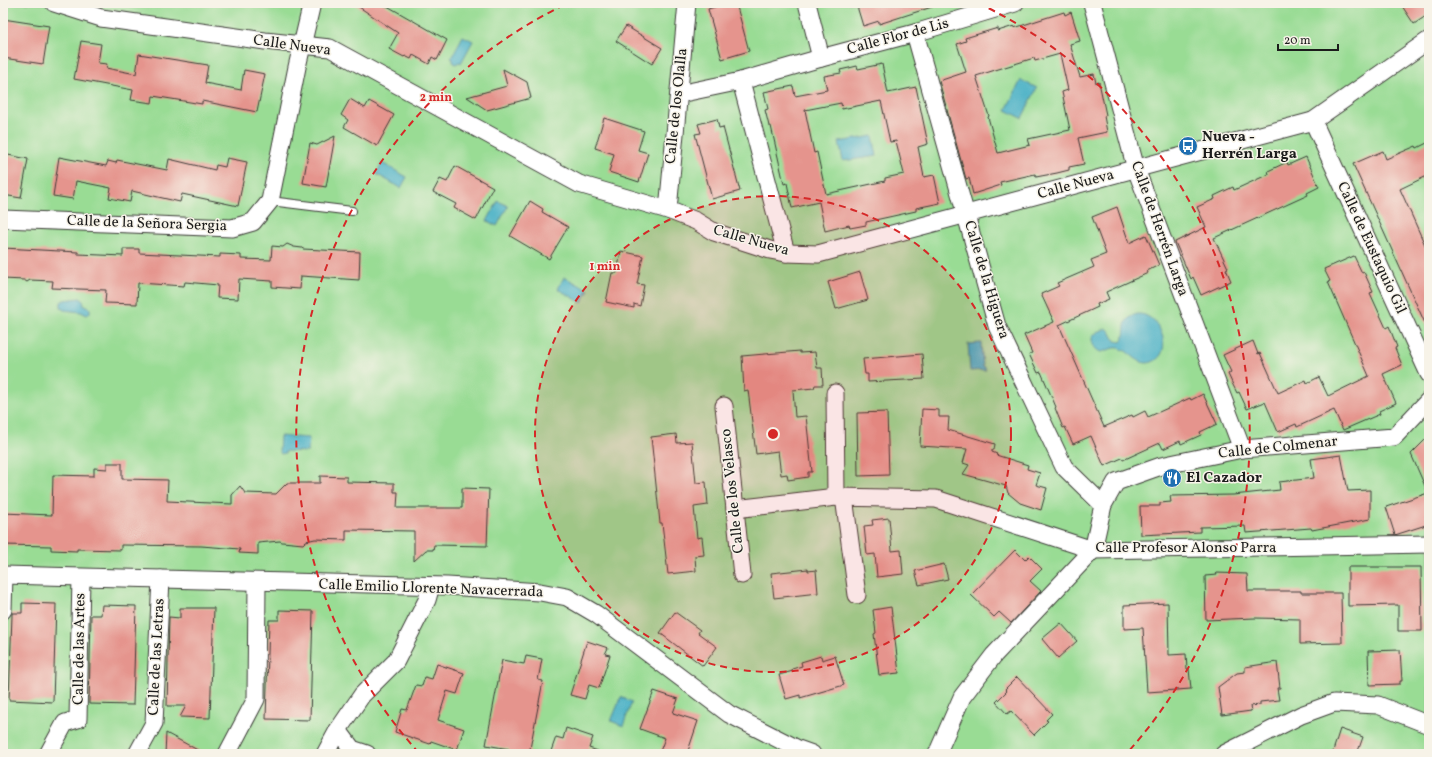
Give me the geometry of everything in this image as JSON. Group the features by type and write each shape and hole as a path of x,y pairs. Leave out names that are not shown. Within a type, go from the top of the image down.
{"street":[{"name":"Calle Nueva","path":"54,3 101,18 265,41 330,48 579,184 668,210 696,221 714,232 786,253 818,254 1313,121 1429,40"},
{"name":"Calle de la Señora Sergia","path":"3,219 232,228 253,222 270,201 312,3"},
{"name":"Calle de los Olalla","path":"668,210 687,3"},
{"path":"807,3 821,58"},
{"name":"Calle Flor de Lis","path":"679,94 741,81 915,33 996,6 1015,3"},
{"name":"Calle de Herrén Larga","path":"1092,3 1136,169 1242,449"},
{"name":"Calle de la Higuera","path":"915,33 997,326 1064,467 1103,505"},
{"path":"741,81 786,253"},
{"name":"Calle de Eustaquio Gil","path":"1313,121 1429,374"},
{"path":"835,394 840,497 857,595"},
{"name":"Calle de Colmenar","path":"1093,550 1103,505 1116,482 1161,466 1242,449 1394,437 1429,400"},
{"name":"Calle de los Velasco","path":"724,406 742,575"},
{"name":"Calle Profesor Alonso Parra","path":"735,509 840,497 936,499 1093,550 1429,544"},
{"path":"937,754 962,697 994,655 1093,550"},
{"path":"3,610 4,575"},
{"name":"Calle Emilio Llorente Navacerrada","path":"4,575 431,586 540,592 567,597 596,614 729,714 798,749 812,754"},
{"name":"Calle de las Artes","path":"48,754 65,723 78,719 81,578"},
{"name":"Calle de las Letras","path":"137,754 154,723 161,579"},
{"path":"227,754 256,699 257,582"},
{"path":"325,754 338,730 362,695 396,661 427,600 431,586"},
{"path":"1224,754 1301,714 1334,703 1378,705 1429,725"},
{"path":"338,730 352,749 367,754"}],"lane":[{"path":"270,201 352,211"}],"green space":[{"path":"3,3 1429,3 1429,754 3,754"}],"water":[{"path":"463,36 473,41 461,63 459,62 456,64 451,58"},
{"path":"1021,80 1037,88 1022,118 1006,110"},
{"path":"873,136 877,156 843,161 839,142"},
{"path":"382,163 407,177 401,188 376,174"},
{"path":"498,201 508,206 497,226 487,221"},
{"path":"564,277 589,290 582,303 558,289"},
{"path":"80,298 83,300 84,306 88,306 90,309 90,313 87,315 81,312 64,310 61,308 61,302 64,300"},
{"path":"1137,314 1145,315 1152,319 1158,326 1164,342 1163,350 1159,357 1152,362 1147,363 1139,361 1119,348 1101,352 1095,347 1092,342 1093,335 1106,328 1110,331 1115,341 1121,342 1126,323 1131,317"},
{"path":"981,343 983,367 985,367 986,370 970,371 968,344"},
{"path":"280,436 309,438 308,452 286,451 285,453 281,454 279,451"},
{"path":"621,697 632,702 623,726 611,721"}],"building":[{"path":"353,3 382,3 447,40 437,60 432,57 429,64 413,55 411,59 389,49 398,33"},
{"path":"728,3 736,3 749,51 722,59 708,9"},
{"path":"856,3 934,3 935,6 879,24 879,21 863,26"},
{"path":"1400,3 1429,3 1429,14 1414,24"},
{"path":"1064,12 1065,15 1071,12 1080,41 1070,44 1080,77 1094,74 1096,83 1099,82 1106,115 1104,116 1107,132 1078,138 1084,164 1069,167 1069,170 1057,173 1036,177 1035,174 1000,182 1001,185 973,194 969,178 966,179 939,81 966,72 957,44 966,41 965,38 998,28 998,31 1014,26 1014,28","holes":["1060,54 1068,90 1062,92 1070,130 1028,139 1030,145 998,153 988,117 989,116 976,76 1034,58 1035,61"]},
{"path":"3,19 49,26 43,64 3,58"},
{"path":"626,26 662,48 652,64 616,41"},
{"path":"81,41 101,44 98,63 107,64 106,68 136,74 139,54 208,65 205,83 241,90 244,70 265,74 257,112 202,101 202,104 153,96 152,103 131,100 133,90 74,79"},
{"path":"882,64 888,93 916,87 928,144 918,147 924,177 934,175 940,203 916,208 916,211 866,222 866,225 850,228 849,225 825,231 819,202 792,208 787,183 784,184 771,126 769,126 765,110 768,109 764,92 793,86 795,96 827,90 824,76 841,73 840,70 857,66 858,69","holes":["881,101 890,142 896,141 904,174 885,178 885,181 826,194 817,152 814,153 805,110 841,103 842,109"]},
{"path":"503,69 527,82 531,98 487,110 467,97 507,86"},
{"path":"350,99 365,108 369,101 394,115 377,146 344,127 348,120 341,115"},
{"path":"604,118 644,131 638,150 648,153 639,182 609,172 614,154 595,148"},
{"path":"717,119 719,128 723,127 740,191 712,199 695,134 701,133 698,124"},
{"path":"335,136 326,187 303,183 310,143 317,145"},
{"path":"1429,142 1429,175 1400,189 1429,254 1429,332 1353,164 1383,151 1386,159"},
{"path":"8,155 28,159 21,198 3,195 3,158 7,158"},
{"path":"59,157 106,166 108,161 116,163 117,160 167,170 169,159 215,170 216,165 225,167 227,158 247,162 238,206 182,194 180,202 132,191 130,202 109,198 111,188 76,181 73,199 53,196"},
{"path":"1306,157 1319,187 1307,193 1308,195 1214,238 1228,268 1226,269 1231,281 1201,295 1193,277 1191,279 1175,242 1206,227 1197,207 1215,199 1214,196 1233,187 1234,190 1269,174 1268,171 1287,162 1288,165"},
{"path":"455,166 493,187 476,220 454,208 456,204 433,192 440,179 447,182"},
{"path":"530,201 543,209 542,212 568,227 549,259 510,236"},
{"path":"1117,207 1129,243 1146,235 1159,265 1147,271 1148,273 1106,292 1109,299 1097,304 1098,307 1059,325 1104,427 1132,415 1133,417 1145,411 1148,417 1190,398 1191,400 1203,394 1217,424 1200,432 1201,435 1181,444 1180,441 1163,449 1160,443 1123,460 1122,458 1104,466 1091,436 1073,444 1065,427 1063,428 1041,372 1038,373 1029,354 1032,353 1024,335 1054,322 1041,294 1059,286 1057,283 1094,267 1091,260 1106,254 1092,217"},
{"path":"287,244 303,249 360,252 359,280 301,276 300,289 272,287 272,281 239,279 238,299 217,298 218,285 185,282 184,286 138,283 137,304 105,303 106,290 52,288 53,281 30,280 27,282 24,280 3,279 3,248 123,256 123,249 139,249 139,253 220,257 220,254 241,255 241,259 271,260 272,246 283,247"},
{"path":"621,251 643,256 637,284 644,285 640,306 634,304 634,308 606,302 612,273 617,273"},
{"path":"1354,256 1362,273 1364,272 1373,292 1370,293 1386,328 1389,326 1397,347 1395,348 1402,365 1383,374 1396,403 1379,411 1380,414 1343,430 1334,410 1297,427 1296,424 1278,432 1265,402 1247,409 1228,374 1231,372 1223,355 1253,341 1278,393 1306,380 1307,383 1319,377 1328,396 1369,376 1328,282 1330,281 1324,269"},
{"path":"860,272 868,300 836,309 828,282"},
{"path":"800,351 800,353 815,352 817,368 822,368 823,385 815,385 814,388 793,390 795,417 806,416 812,472 808,472 808,477 788,480 787,474 781,475 778,451 756,454 748,390 744,391 742,356"},
{"path":"922,354 924,379 868,382 868,374 865,374 863,359"},
{"path":"922,409 939,410 939,417 949,417 948,430 995,444 992,452 997,454 996,455 1028,465 1027,469 1040,473 1036,485 1047,488 1041,510 1020,503 1008,493 1006,486 963,474 969,465 963,463 967,449 920,446"},
{"path":"887,412 889,475 858,476 857,413"},
{"path":"676,434 677,443 692,442 696,483 706,482 708,505 694,507 697,538 702,537 704,555 695,556 696,571 668,574 662,523 660,523 651,437"},
{"path":"1429,436 1429,524 1395,535 1386,507 1428,493 1411,454"},
{"path":"1341,455 1348,491 1370,490 1370,519 1312,530 1311,528 1246,533 1245,526 1200,527 1200,532 1141,535 1140,506 1160,506 1160,503 1171,502 1170,496 1233,495 1280,490 1279,482 1314,478 1311,459"},
{"path":"107,463 122,463 122,479 168,480 167,501 232,504 232,495 240,486 245,493 276,494 287,483 320,483 320,476 347,477 347,482 394,483 394,492 398,492 397,508 462,508 462,488 489,489 487,546 434,545 433,550 426,550 414,561 414,531 346,530 346,540 315,539 306,541 303,544 280,541 258,543 258,554 239,553 240,549 201,546 121,545 121,550 77,549 77,551 51,550 51,546 3,545 3,513 52,515 53,475 94,476 94,468 107,469"},
{"path":"889,518 892,551 901,550 903,574 877,577 875,554 867,555 864,526 873,525 872,520"},
{"path":"1015,550 1025,560 1029,556 1042,569 1030,581 1041,591 1011,623 999,612 994,617 971,595"},
{"path":"944,564 948,579 919,585 915,571"},
{"path":"1348,567 1421,567 1422,631 1398,631 1398,605 1348,606"},
{"path":"808,569 808,571 816,570 818,593 774,598 771,573"},
{"path":"1216,573 1247,574 1248,591 1341,593 1342,643 1300,644 1300,619 1255,618 1206,620 1205,576 1217,575"},
{"path":"22,603 56,604 53,702 9,700 12,613 22,613"},
{"path":"1168,603 1169,655 1186,654 1191,689 1147,692 1143,628 1124,629 1124,605"},
{"path":"102,605 136,606 133,705 89,704 91,615 101,615"},
{"path":"891,607 899,673 879,675 874,634 876,633 873,610"},
{"path":"180,608 214,608 210,718 180,717 186,706 167,706 169,617 180,618"},
{"path":"279,610 313,611 310,720 266,719 269,620 279,620"},
{"path":"675,612 700,630 698,633 717,647 703,666 660,633"},
{"path":"1061,623 1077,641 1058,658 1042,639"},
{"path":"587,641 608,648 605,654 610,655 599,688 589,685 585,699 570,695"},
{"path":"1400,650 1402,681 1400,681 1400,684 1369,685 1368,651"},
{"path":"526,656 542,659 538,680 543,681 529,754 508,754 509,749 486,745 502,660 524,664"},
{"path":"821,656 822,660 835,656 844,685 800,698 800,695 786,699 779,675 793,671 792,669 802,666 801,662"},
{"path":"1277,662 1280,688 1277,688 1279,700 1260,702 1260,705 1250,706 1251,711 1222,715 1218,687 1237,673 1245,672 1245,667"},
{"path":"437,664 464,673 457,694 447,691 438,720 464,729 457,750 431,741 430,744 395,732 402,709 407,710 416,685 422,686 425,677 432,679"},
{"path":"1017,677 1052,714 1046,720 1048,721 1034,735 1011,711 1007,714 996,702 1007,691 1005,689"},
{"path":"654,691 678,699 673,713 698,721 687,754 659,754 665,738 640,729"},
{"path":"566,728 593,737 589,748 598,751 598,754 550,754 556,737 563,739"},
{"path":"1340,729 1363,737 1357,754 1332,754"},
{"path":"166,733 205,754 165,754"}],"place":[{"name":"Nueva - Herrén Larga","path":"1188,146"},
{"name":"El Cazador","path":"1172,478"}]}
